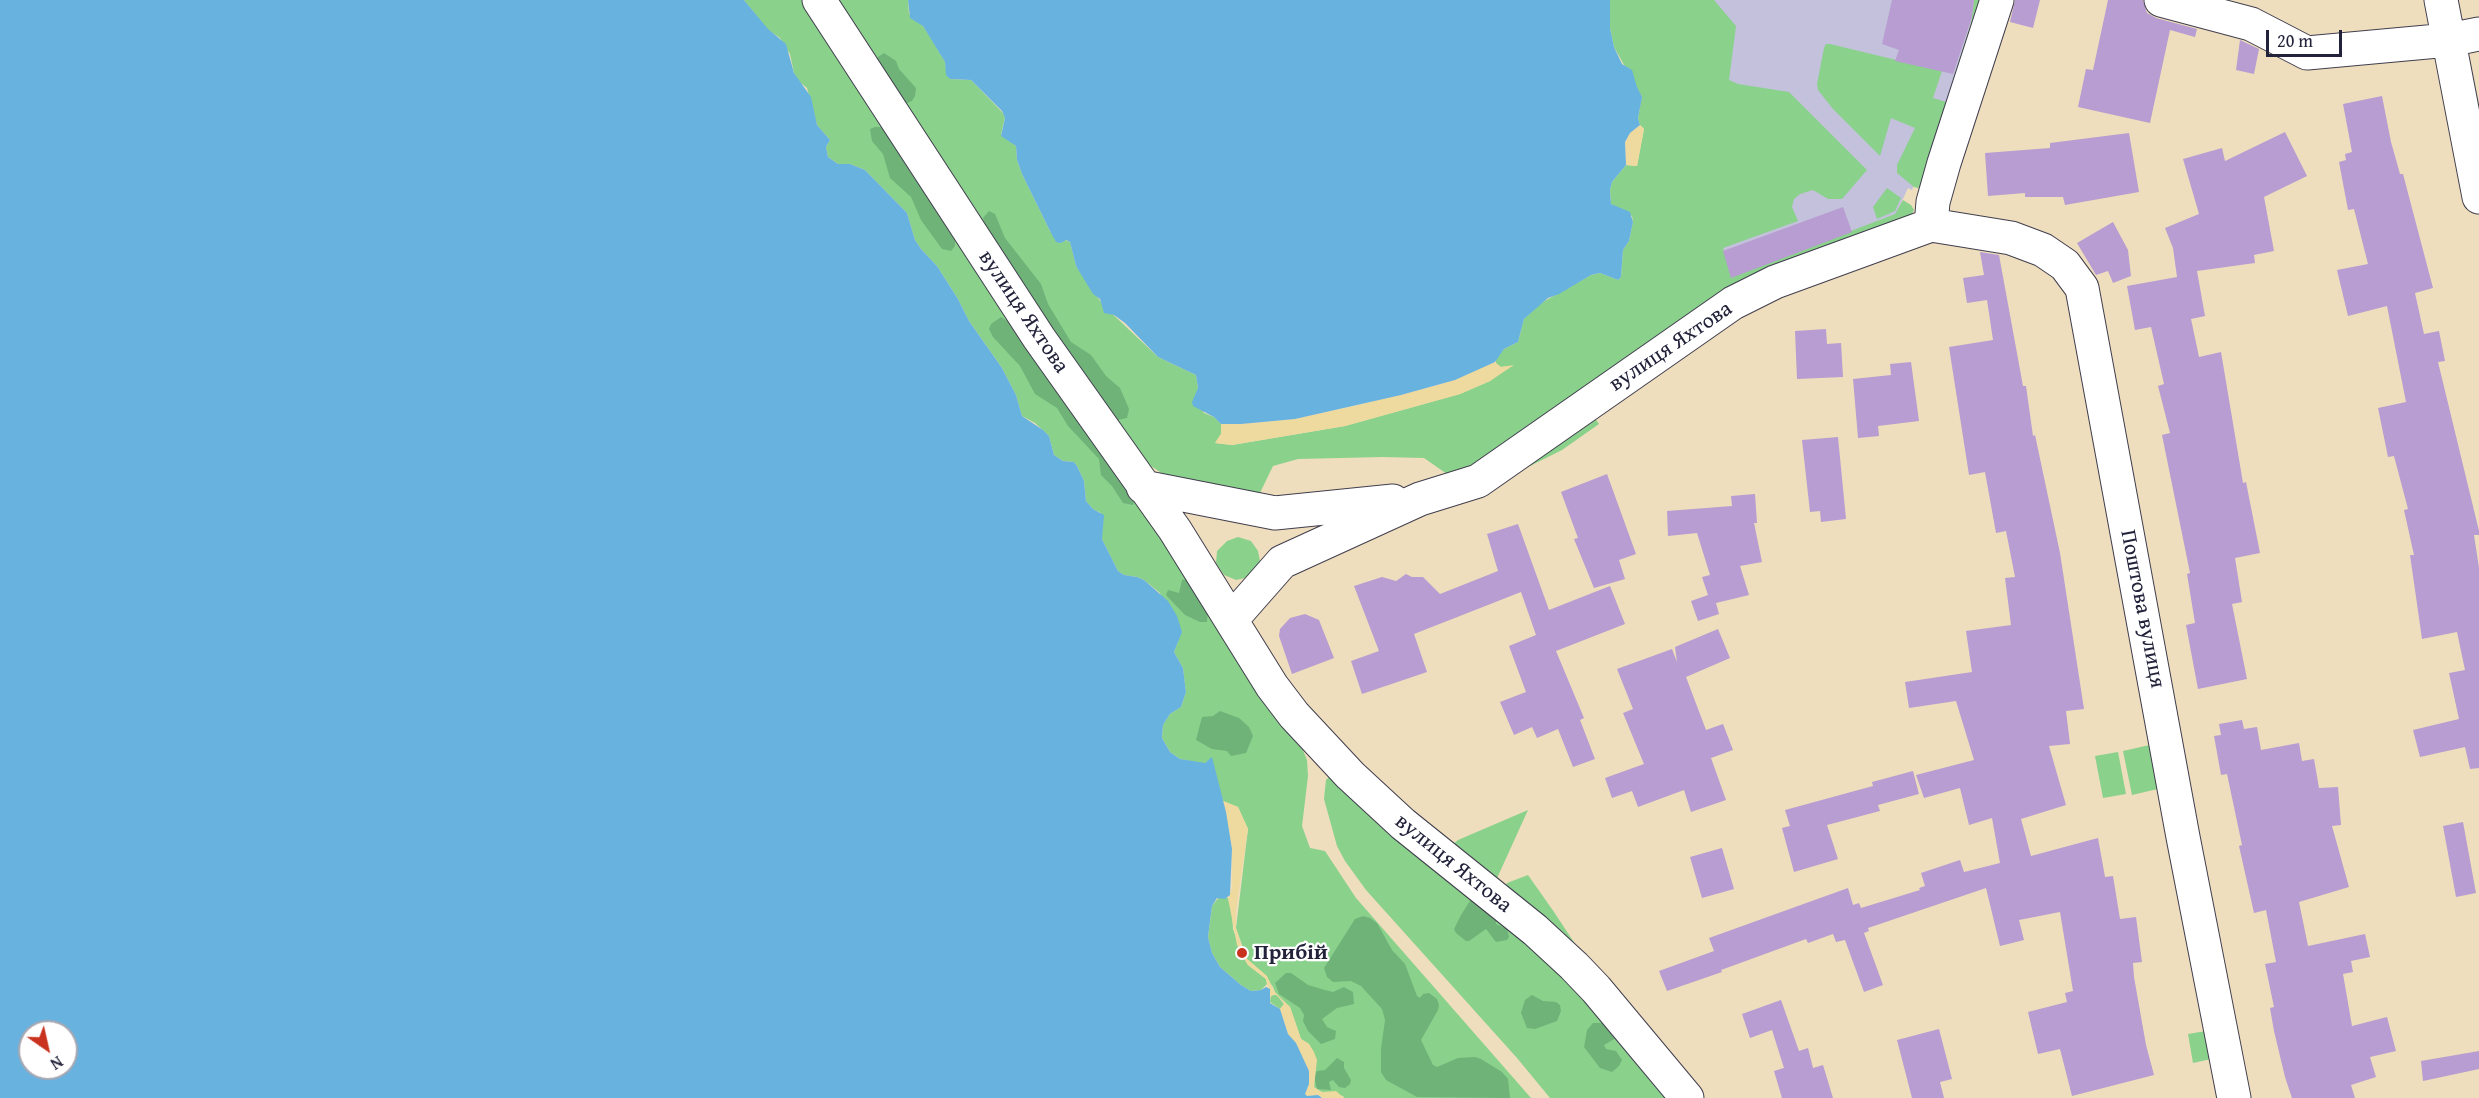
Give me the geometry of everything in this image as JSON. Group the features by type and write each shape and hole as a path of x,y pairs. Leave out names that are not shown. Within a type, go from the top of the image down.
{"street":[{"name":"вулиця Яхтова","path":"819,0 1039,338 1175,530 1272,686 1294,715 1329,753 1403,824 1527,923 1574,966 1687,1098"},
{"path":"1931,225 1933,202 1944,164 1997,0"},
{"path":"2161,0 2251,24 2307,53 2464,37"},
{"path":"2441,0 2464,37 2479,197"},
{"name":"вулиця Яхтова","path":"1231,620 1282,562 1420,499 1478,481 1733,303 1774,282 1931,225"},
{"name":"Поштова вулиця","path":"1931,225 2011,238 2043,250 2065,265 2082,288 2183,837 2234,1098"},
{"path":"1143,487 1275,513 1420,499"}],"shaded area":[{"path":"1619,0 1974,0 1971,23 1946,102 1912,190 1908,188 1896,214 1731,278 1644,129"}],"green space":[{"path":"744,0 802,0 1299,741 1307,760 1308,776 1302,826 1310,848 1325,851 1356,898 1531,1098 1344,1098 1318,1091 1314,1087 1315,1071 1309,1044 1301,1039 1290,1007 1278,997 1284,1004 1280,1009 1270,1002 1271,995 1276,995 1273,987 1263,973 1247,959 1236,928 1248,829 1238,807 1223,801 1211,759 1203,764 1180,759 1170,752 1162,738 1163,725 1170,714 1181,707 1186,692 1183,668 1174,652 1178,642 1160,593 1144,580 1124,575 1118,571 1102,539 1101,513 1093,509 1086,501 1084,481 1077,466 1074,462 1063,461 1054,455 1049,436 1035,423 1022,416 1016,395 1002,368 969,321 937,266 915,240 907,213 865,170 850,164 838,164 828,157 826,147 830,140 817,125 807,88 797,80 790,54 780,38 768,30"},
{"path":"837,0 908,0 909,14 923,26 932,40 945,62 950,79 971,80 1002,112 1005,117 1001,135 1016,146 1017,160 1022,174 1050,231 1061,243 1065,240 1070,242 1076,266 1103,305 1158,357 1196,375 1198,388 1196,397 1204,413 1214,417 1221,424 1221,434 1215,443 1232,445 1345,426 1460,394 1490,381 1510,366 1496,365 1496,358 1504,349 1518,342 1524,319 1541,303 1591,275 1600,273 1618,280 1621,277 1623,250 1629,241 1633,222 1632,216 1611,204 1610,190 1612,182 1626,165 1637,166 1644,129 1638,118 1642,97 1614,47 1610,28 1610,0 1714,0 1736,26 1729,80 1738,84 1789,92 1867,170 1842,199 1828,199 1813,190 1800,194 1794,199 1792,207 1798,221 1723,248 1732,277 1895,214 1903,200 1914,210 1908,221 1822,259 1457,481 1424,458 1298,459 1273,466 1258,497 1169,478 1148,464 1116,426"},
{"path":"1974,0 1991,0 1922,189 1914,187 1897,173 1897,165 1915,128 1891,118 1880,156 1833,109 1818,90 1817,84 1824,48 1826,44 1830,44 1942,71 1933,98 1946,102 1971,23"},
{"path":"884,53 896,61 899,69 916,88 912,101 905,104 875,59"},
{"path":"881,127 885,131 955,237 955,246 951,251 942,249 921,220 911,197 890,178 883,154 872,141 870,129"},
{"path":"1887,188 1901,198 1895,211 1877,219 1873,207"},
{"path":"989,211 995,214 1005,238 1041,284 1048,304 1071,342 1091,355 1106,376 1120,388 1129,409 1127,418 1118,420 1112,417 1100,394 1086,381 987,232 983,218"},
{"path":"1001,317 1012,324 1135,499 1133,505 1123,503 1112,486 1101,475 1099,459 1068,426 1057,408 1035,394 1020,366 993,337 989,329 991,324"},
{"path":"1592,414 1599,424 1562,450 1484,489"},
{"path":"1238,537 1251,541 1258,551 1260,561 1255,572 1236,580 1224,575 1216,563 1217,551 1227,541"},
{"path":"1187,579 1208,610 1207,622 1200,622 1185,615 1166,595 1168,590 1179,593 1182,580"},
{"path":"1220,711 1239,718 1249,727 1253,736 1246,753 1231,756 1227,751 1212,749 1196,740 1202,717 1213,716"},
{"path":"2154,744 2162,788 2132,795 2123,751"},
{"path":"2118,752 2126,794 2103,798 2095,756"},
{"path":"1330,776 1497,907 1679,1098 1550,1098 1366,890 1345,861 1337,846 1324,799 1326,780"},
{"path":"1528,810 1493,887 1446,850 1458,840"},
{"path":"1528,875 1585,959 1503,894 1507,883"},
{"path":"1219,897 1228,898 1232,910 1233,929 1243,957 1248,965 1266,979 1267,984 1261,990 1251,991 1241,985 1220,967 1212,953 1208,937 1212,906"},
{"path":"1478,898 1496,917 1496,924 1507,929 1509,937 1507,940 1496,942 1486,929 1469,941 1456,933 1454,929 1461,915 1470,901"},
{"path":"1363,916 1377,923 1392,950 1405,964 1417,996 1420,998 1423,994 1429,993 1437,999 1438,1010 1421,1040 1433,1065 1437,1067 1458,1058 1481,1059 1502,1072 1508,1079 1510,1098 1417,1097 1386,1080 1381,1072 1385,1020 1382,1009 1361,986 1351,981 1333,982 1327,977 1324,968 1355,919"},
{"path":"1286,973 1291,973 1308,985 1325,990 1333,992 1344,987 1353,992 1354,1004 1337,1008 1322,1019 1327,1027 1336,1031 1335,1039 1321,1044 1308,1031 1300,1008 1279,994 1275,983"},
{"path":"1532,995 1543,1001 1556,1002 1560,1005 1561,1011 1557,1021 1535,1029 1527,1028 1521,1013 1525,1000"},
{"path":"1593,1023 1608,1023 1616,1038 1604,1045 1606,1049 1616,1051 1622,1060 1612,1072 1600,1068 1584,1047 1587,1030"},
{"path":"2206,1031 2211,1059 2193,1063 2188,1034"},
{"path":"1337,1058 1344,1062 1344,1068 1351,1080 1350,1084 1345,1088 1339,1087 1333,1080 1329,1082 1331,1090 1317,1089 1314,1077 1317,1071 1325,1070"}],"sand":[{"path":"1640,125 1644,129 1637,166 1626,165 1625,143 1630,133"},
{"path":"1495,362 1501,367 1514,365 1490,381 1460,394 1345,426 1232,445 1215,443 1221,434 1221,424 1295,419 1354,406 1439,385"},
{"name":"Прибій","path":"1223,801 1238,807 1248,829 1236,910 1236,928 1242,949 1247,959 1267,976 1274,991 1290,1007 1301,1039 1309,1044 1314,1052 1317,1060 1314,1087 1322,1092 1336,1091 1344,1098 1322,1098 1318,1095 1307,1096 1305,1094 1309,1084 1309,1071 1288,1034 1280,1009 1284,1004 1283,1001 1275,994 1270,997 1266,979 1248,965 1237,945 1228,898 1232,889 1232,849"}],"water":[{"path":"0,0 744,0 768,29 786,44 794,73 811,97 817,125 830,140 826,147 828,157 838,164 850,164 865,170 907,213 915,240 937,266 969,321 1002,368 1016,395 1022,416 1049,436 1054,455 1063,461 1074,462 1077,466 1084,481 1086,501 1093,509 1104,515 1102,539 1118,571 1124,575 1144,580 1168,601 1177,616 1182,632 1174,652 1183,668 1186,692 1181,707 1170,714 1163,725 1162,738 1170,752 1180,759 1205,763 1212,757 1226,812 1232,849 1230,895 1225,899 1217,898 1212,906 1208,937 1212,953 1220,967 1241,985 1251,991 1266,987 1270,989 1270,1003 1280,1009 1288,1034 1296,1043 1309,1071 1309,1084 1305,1094 1307,1096 1318,1095 1322,1098 0,1098"},
{"path":"908,0 1610,0 1610,28 1614,47 1622,64 1632,70 1642,97 1638,118 1640,125 1630,133 1625,142 1626,165 1612,182 1610,190 1611,204 1630,212 1633,222 1629,241 1623,250 1621,277 1618,280 1600,273 1591,275 1548,298 1524,319 1518,342 1504,349 1495,362 1455,380 1295,419 1221,424 1214,417 1193,406 1192,402 1198,388 1196,375 1158,357 1125,323 1114,315 1104,313 1100,299 1093,294 1076,266 1070,242 1066,240 1061,243 1056,242 1050,231 1022,174 1017,160 1016,146 1001,136 1005,118 1002,111 971,80 950,79 946,75 945,62 923,26 910,18"}],"building":[{"path":"1892,0 1974,0 1972,17 1953,74 1895,61 1899,50 1882,44"},
{"path":"2015,0 2040,0 2033,28 2010,22"},
{"path":"2108,0 2143,0 2147,13 2156,18 2197,29 2195,37 2170,30 2150,123 2078,107 2086,69 2093,70"},
{"path":"2240,40 2259,49 2254,74 2236,70"},
{"path":"2382,96 2391,142 2400,174 2403,174 2433,288 2415,293 2424,334 2439,331 2445,361 2438,362 2479,531 2479,535 2474,535 2479,568 2479,768 2470,769 2465,747 2420,757 2413,730 2459,719 2449,673 2465,670 2457,632 2422,639 2410,555 2414,555 2404,510 2408,509 2394,456 2388,457 2378,408 2406,402 2387,306 2348,316 2337,270 2368,264 2354,209 2348,210 2339,162 2346,160 2345,154 2352,152 2343,104"},
{"path":"2285,132 2307,176 2264,197 2274,251 2254,255 2255,263 2197,271 2205,316 2191,319 2199,357 2221,352 2243,483 2246,482 2260,553 2235,558 2242,602 2232,604 2247,679 2198,689 2186,625 2195,623 2187,574 2190,573 2162,435 2170,433 2158,386 2164,384 2151,327 2135,330 2127,286 2177,277 2173,248 2165,228 2199,214 2183,159 2222,148 2225,161"},
{"path":"2129,133 2139,192 2065,205 2063,197 2025,197 2025,193 1988,196 1985,153 2050,148 2050,143"},
{"path":"1843,207 1852,232 1731,278 1723,251"},
{"path":"2113,222 2128,250 2131,276 2113,283 2108,271 2096,275 2077,243"},
{"path":"1980,252 1999,255 2023,386 2026,386 2033,436 2035,435 2060,553 2084,709 2066,711 2070,744 2049,746 2066,805 2021,819 2031,856 2098,838 2105,877 2113,876 2120,919 2136,917 2142,962 2133,963 2134,977 2146,1045 2154,1075 2072,1096 2060,1049 2038,1054 2028,1012 2067,1002 2065,993 2073,991 2060,912 2019,920 2024,940 2000,946 1986,888 1868,928 1869,931 1864,933 1883,985 1864,992 1845,940 1836,942 1833,934 1808,943 1806,939 1667,991 1659,971 1714,951 1709,938 1848,888 1853,905 1859,903 1861,908 1920,890 1919,888 1925,886 1921,873 1960,860 1964,872 2000,863 1992,818 1969,825 1960,788 1924,798 1916,775 1974,760 1956,701 1909,708 1905,682 1972,672 1966,631 2011,625 2005,578 2015,577 2006,531 1996,533 1985,472 1969,475 1949,347 1993,340 1987,300 1967,303 1963,278 1984,275"},
{"path":"1826,329 1827,344 1841,343 1843,377 1797,379 1795,331"},
{"path":"1911,362 1919,421 1878,426 1879,436 1858,438 1853,379 1891,375 1890,364"},
{"path":"1838,437 1846,519 1821,522 1820,511 1810,512 1802,440"},
{"path":"1607,474 1636,554 1619,560 1625,579 1594,588 1574,539 1578,538 1561,492"},
{"path":"1755,494 1757,523 1754,523 1762,562 1740,566 1749,595 1716,603 1719,614 1698,621 1691,601 1708,595 1702,577 1710,575 1697,533 1668,536 1667,511 1732,506 1731,496"},
{"path":"1518,524 1549,610 1610,586 1625,624 1556,651 1584,718 1580,720 1595,759 1573,767 1558,729 1537,738 1532,727 1514,735 1500,702 1526,692 1509,646 1536,635 1521,592 1414,634 1427,672 1362,694 1351,661 1379,651 1354,586 1382,577 1396,581 1406,574 1412,577 1423,577 1440,594 1498,571 1487,534"},
{"path":"1305,614 1319,620 1334,658 1292,674 1279,636 1280,629 1290,618"},
{"path":"1718,629 1730,658 1686,677 1706,730 1723,724 1733,750 1711,758 1726,800 1691,812 1684,790 1638,807 1632,791 1612,798 1605,778 1644,764 1623,713 1633,709 1617,669 1672,649 1677,662 1675,647"},
{"path":"2242,720 2244,729 2257,727 2261,750 2299,743 2302,761 2314,759 2319,788 2338,787 2341,825 2332,826 2349,887 2299,902 2308,946 2365,934 2370,957 2351,961 2353,972 2343,974 2352,1026 2387,1017 2396,1051 2370,1057 2376,1077 2351,1085 2355,1098 2292,1098 2285,1077 2270,1008 2274,1007 2265,964 2276,962 2266,910 2254,913 2239,846 2242,845 2227,774 2221,775 2214,736 2221,735 2219,724"},
{"path":"1913,771 1919,794 1878,805 1880,811 1827,825 1838,859 1794,872 1782,828 1790,826 1785,810 1873,786 1872,782"},
{"path":"2463,822 2476,893 2456,897 2443,826"},
{"path":"1722,848 1734,889 1702,898 1690,857"},
{"path":"1781,1000 1799,1051 1808,1048 1813,1068 1823,1065 1833,1098 1782,1098 1774,1071 1784,1068 1772,1030 1750,1038 1742,1014"},
{"path":"1939,1029 1952,1079 1940,1082 1944,1098 1912,1098 1897,1040"},
{"path":"2479,1051 2479,1069 2423,1081 2421,1061"}],"place":[{"name":"Прибій","path":"1242,953"}]}
